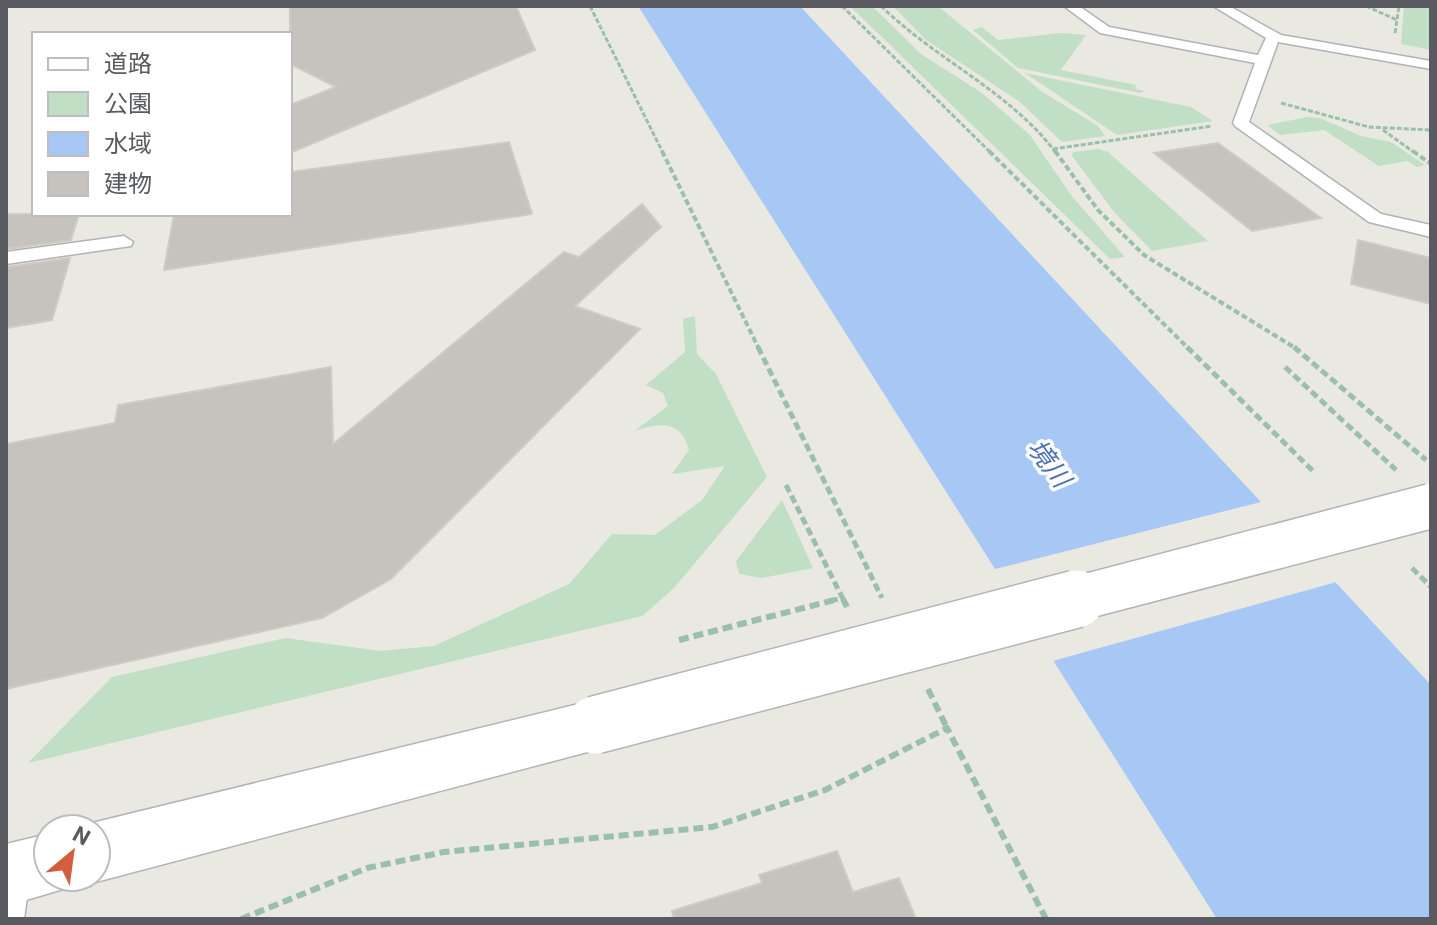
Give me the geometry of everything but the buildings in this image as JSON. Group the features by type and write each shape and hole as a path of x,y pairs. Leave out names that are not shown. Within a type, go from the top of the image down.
{"street":[{"path":"112,848 595,725 1420,481"}],"lane":[{"path":"1070,6 1105,30 1264,60"},
{"path":"1219,6 1277,38 1431,65"},
{"path":"1277,38 1270,41 1241,123 1258,138 1375,218 1431,231"},
{"path":"6,258 124,242"}],"path":[{"path":"590,6 885,604"},
{"path":"842,6 1315,473"},
{"path":"881,6 914,38 1012,107 1053,149 1098,210 1144,255 1304,353 1420,481"},
{"path":"1366,6 1397,20 1399,6"},
{"path":"1250,96 1316,110 1348,123 1381,129 1413,127 1431,130"},
{"path":"1053,149 1241,123"},
{"path":"1381,129 1431,164"},
{"path":"1285,367 1420,481"},
{"path":"786,485 851,615"},
{"path":"1412,568 1431,587"},
{"path":"679,640 842,598"},
{"path":"926,687 1046,919"},
{"path":"241,919 367,868 444,852 712,827 825,790 947,728"}],"green space":[{"path":"850,6 872,6 921,54 982,93 1030,135 1071,195 1125,257 1110,259"},
{"path":"893,6 938,6 1041,91 1098,126 1105,136 1062,142 1020,102 926,40"},
{"path":"1404,6 1431,6 1431,50 1401,44"},
{"path":"982,27 998,40 1061,33 1086,35 1061,70 1136,85 1135,89 1145,91 1140,93 1018,68 973,30"},
{"path":"1025,73 1191,107 1213,121 1117,135"},
{"path":"1307,117 1320,118 1361,136 1391,142 1425,165 1417,167 1407,161 1379,166 1324,130 1280,135 1268,125"},
{"path":"1098,149 1108,152 1208,241 1152,251 1115,213 1072,156 1073,152"},
{"path":"695,316 697,354 716,374 767,477 674,588 642,616 28,763 112,677 285,638 381,651 434,646 569,584 612,534 655,535 702,500 725,466 672,474 689,450 681,433 675,428 661,425 634,431 668,406 663,393 646,385 685,352 683,319"},
{"path":"782,500 813,568 762,578 739,574 736,561"}],"water":[{"name":"境川","path":"638,6 800,6 1431,685 1431,919 1217,919"}],"pier":[{"path":"1265,501 1340,581 1049,662 991,570"}]}
